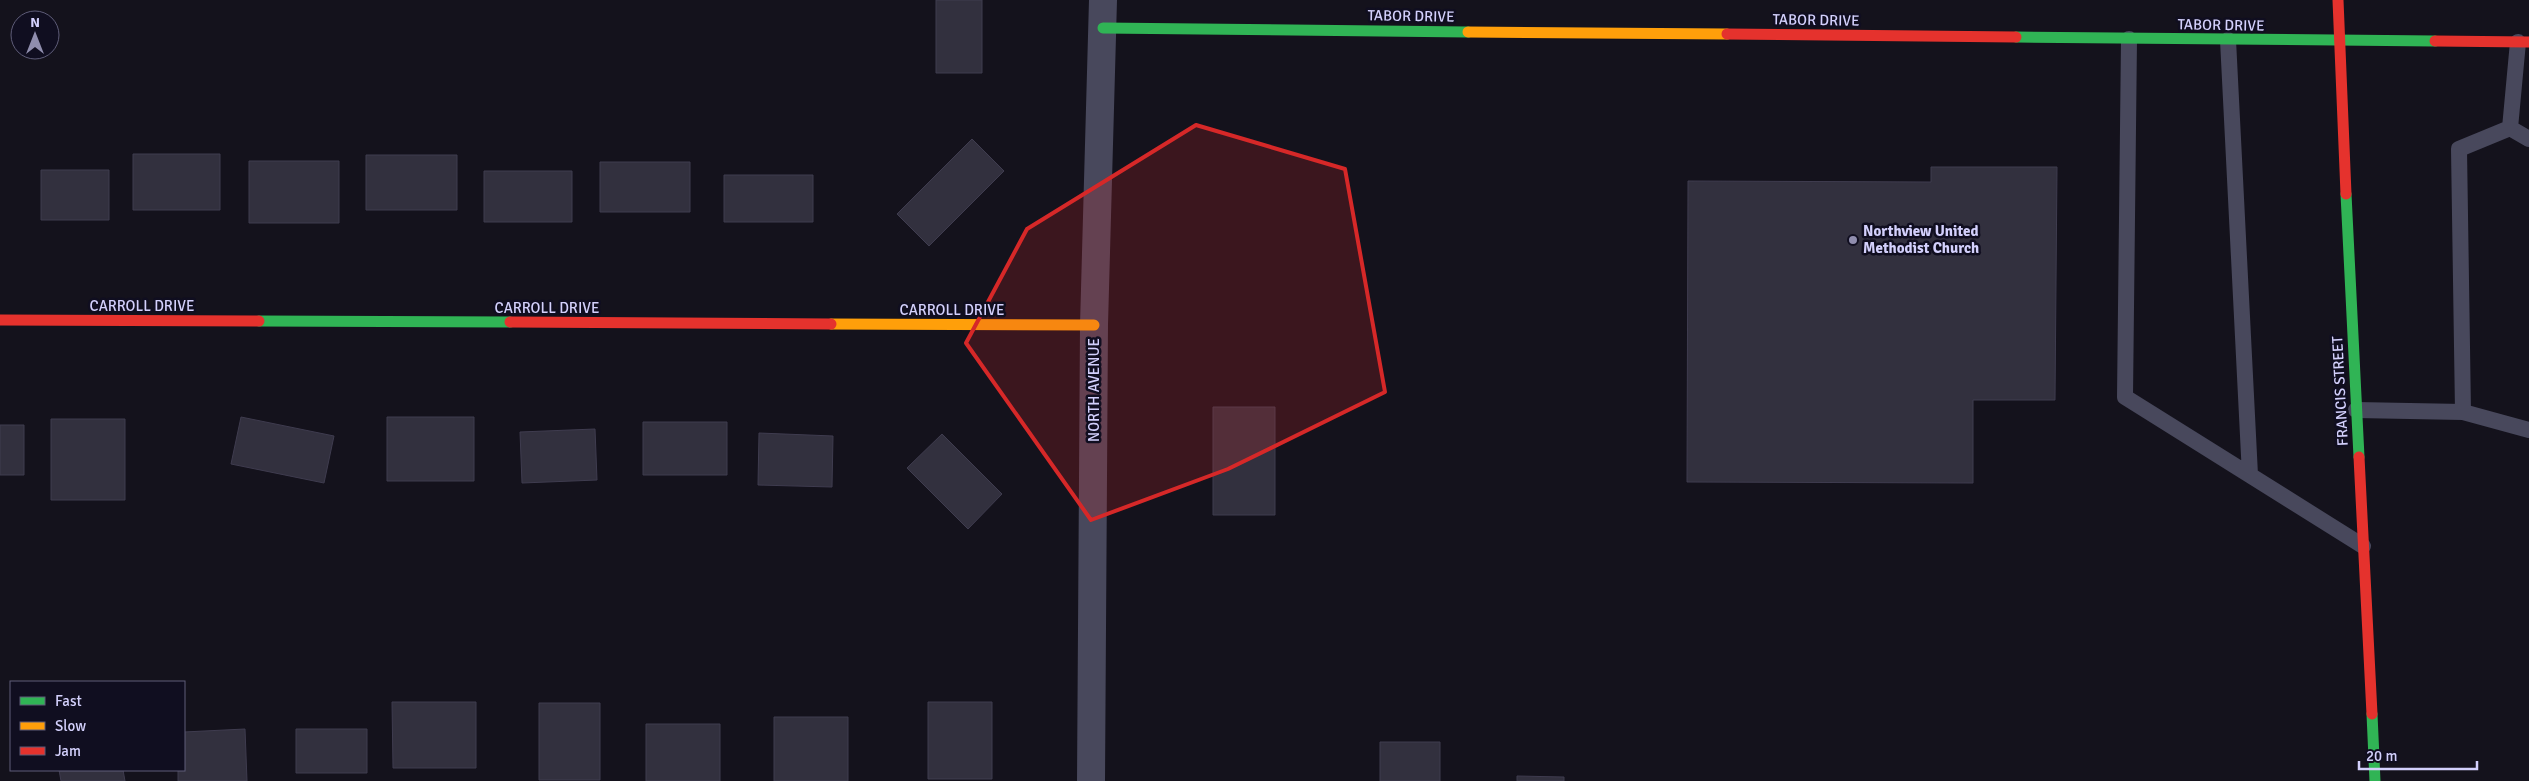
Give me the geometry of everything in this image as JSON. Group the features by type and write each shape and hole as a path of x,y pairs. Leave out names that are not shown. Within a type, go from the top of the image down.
{"street":[{"name":"NORTH AVENUE","path":"1091,781 1094,325 1103,0"},
{"name":"FRANCIS STREET","path":"2338,0 2338,41 2375,781"},
{"name":"TABOR DRIVE","path":"1103,28 2524,42"},
{"name":"CARROLL DRIVE","path":"0,320 1094,325"}],"lane":[{"path":"2129,39 2125,397 2363,546"},
{"path":"2228,40 2250,475"},
{"path":"2510,128 2524,42"},
{"path":"2510,128 2529,139"},
{"path":"2463,412 2459,149 2510,128"},
{"path":"2356,410 2463,412 2529,430"}],"highlighted area":[{"path":"1196,125 1345,169 1385,392 1228,469 1091,520 966,343 1027,229"}],"building":[{"path":"936,0 982,0 982,73 936,73"},
{"path":"972,139 1004,171 929,246 897,214"},
{"path":"133,154 220,154 220,210 133,210"},
{"path":"366,155 457,155 457,210 366,210"},
{"path":"249,161 339,161 339,223 249,223"},
{"path":"600,162 690,162 690,212 600,212"},
{"path":"1931,167 2057,167 2055,400 1973,400 1973,483 1687,482 1688,181 1931,182"},
{"path":"41,170 109,170 109,220 41,220"},
{"path":"484,171 572,171 572,222 484,222"},
{"path":"724,175 813,175 813,222 724,222"},
{"path":"1213,407 1275,407 1275,515 1213,515"},
{"path":"241,417 334,436 324,483 231,464"},
{"path":"387,417 474,417 474,481 387,481"},
{"path":"51,419 125,419 125,500 51,500"},
{"path":"643,422 727,422 727,475 643,475"},
{"path":"0,425 24,425 24,475 0,475"},
{"path":"595,429 597,480 522,483 520,432"},
{"path":"759,433 833,436 832,487 758,485"},
{"path":"942,434 1002,494 968,529 907,468"},
{"path":"392,702 476,702 476,768 393,768"},
{"path":"928,702 992,702 992,779 928,779"},
{"path":"539,703 600,703 600,780 539,780"},
{"path":"774,717 848,717 848,781 774,781"},
{"path":"646,724 720,724 720,781 646,781"},
{"path":"245,729 247,781 178,781 178,771 185,771 185,732"},
{"path":"296,729 367,729 367,773 296,773"},
{"path":"1380,742 1440,742 1440,781 1380,781"},
{"path":"59,771 123,771 125,781 61,781"},
{"path":"1517,776 1564,777 1564,781 1517,781"}],"traffic: fast":[{"path":"1103,28 1468,32"},
{"path":"2016,37 2435,41"},
{"path":"2346,194 2359,457"},
{"path":"259,321 510,322"},
{"path":"2372,714 2375,781"}],"traffic: slow":[{"path":"1468,32 1727,34"},
{"path":"831,324 1094,325"}],"traffic: jam":[{"path":"2338,0 2346,194"},
{"path":"1727,34 2016,37"},
{"path":"2435,41 2529,42"},
{"path":"0,320 259,321"},
{"path":"510,322 831,324"},
{"path":"2359,457 2372,714"}],"place":[{"name":"Northview United Methodist Church","path":"1853,240"}]}
